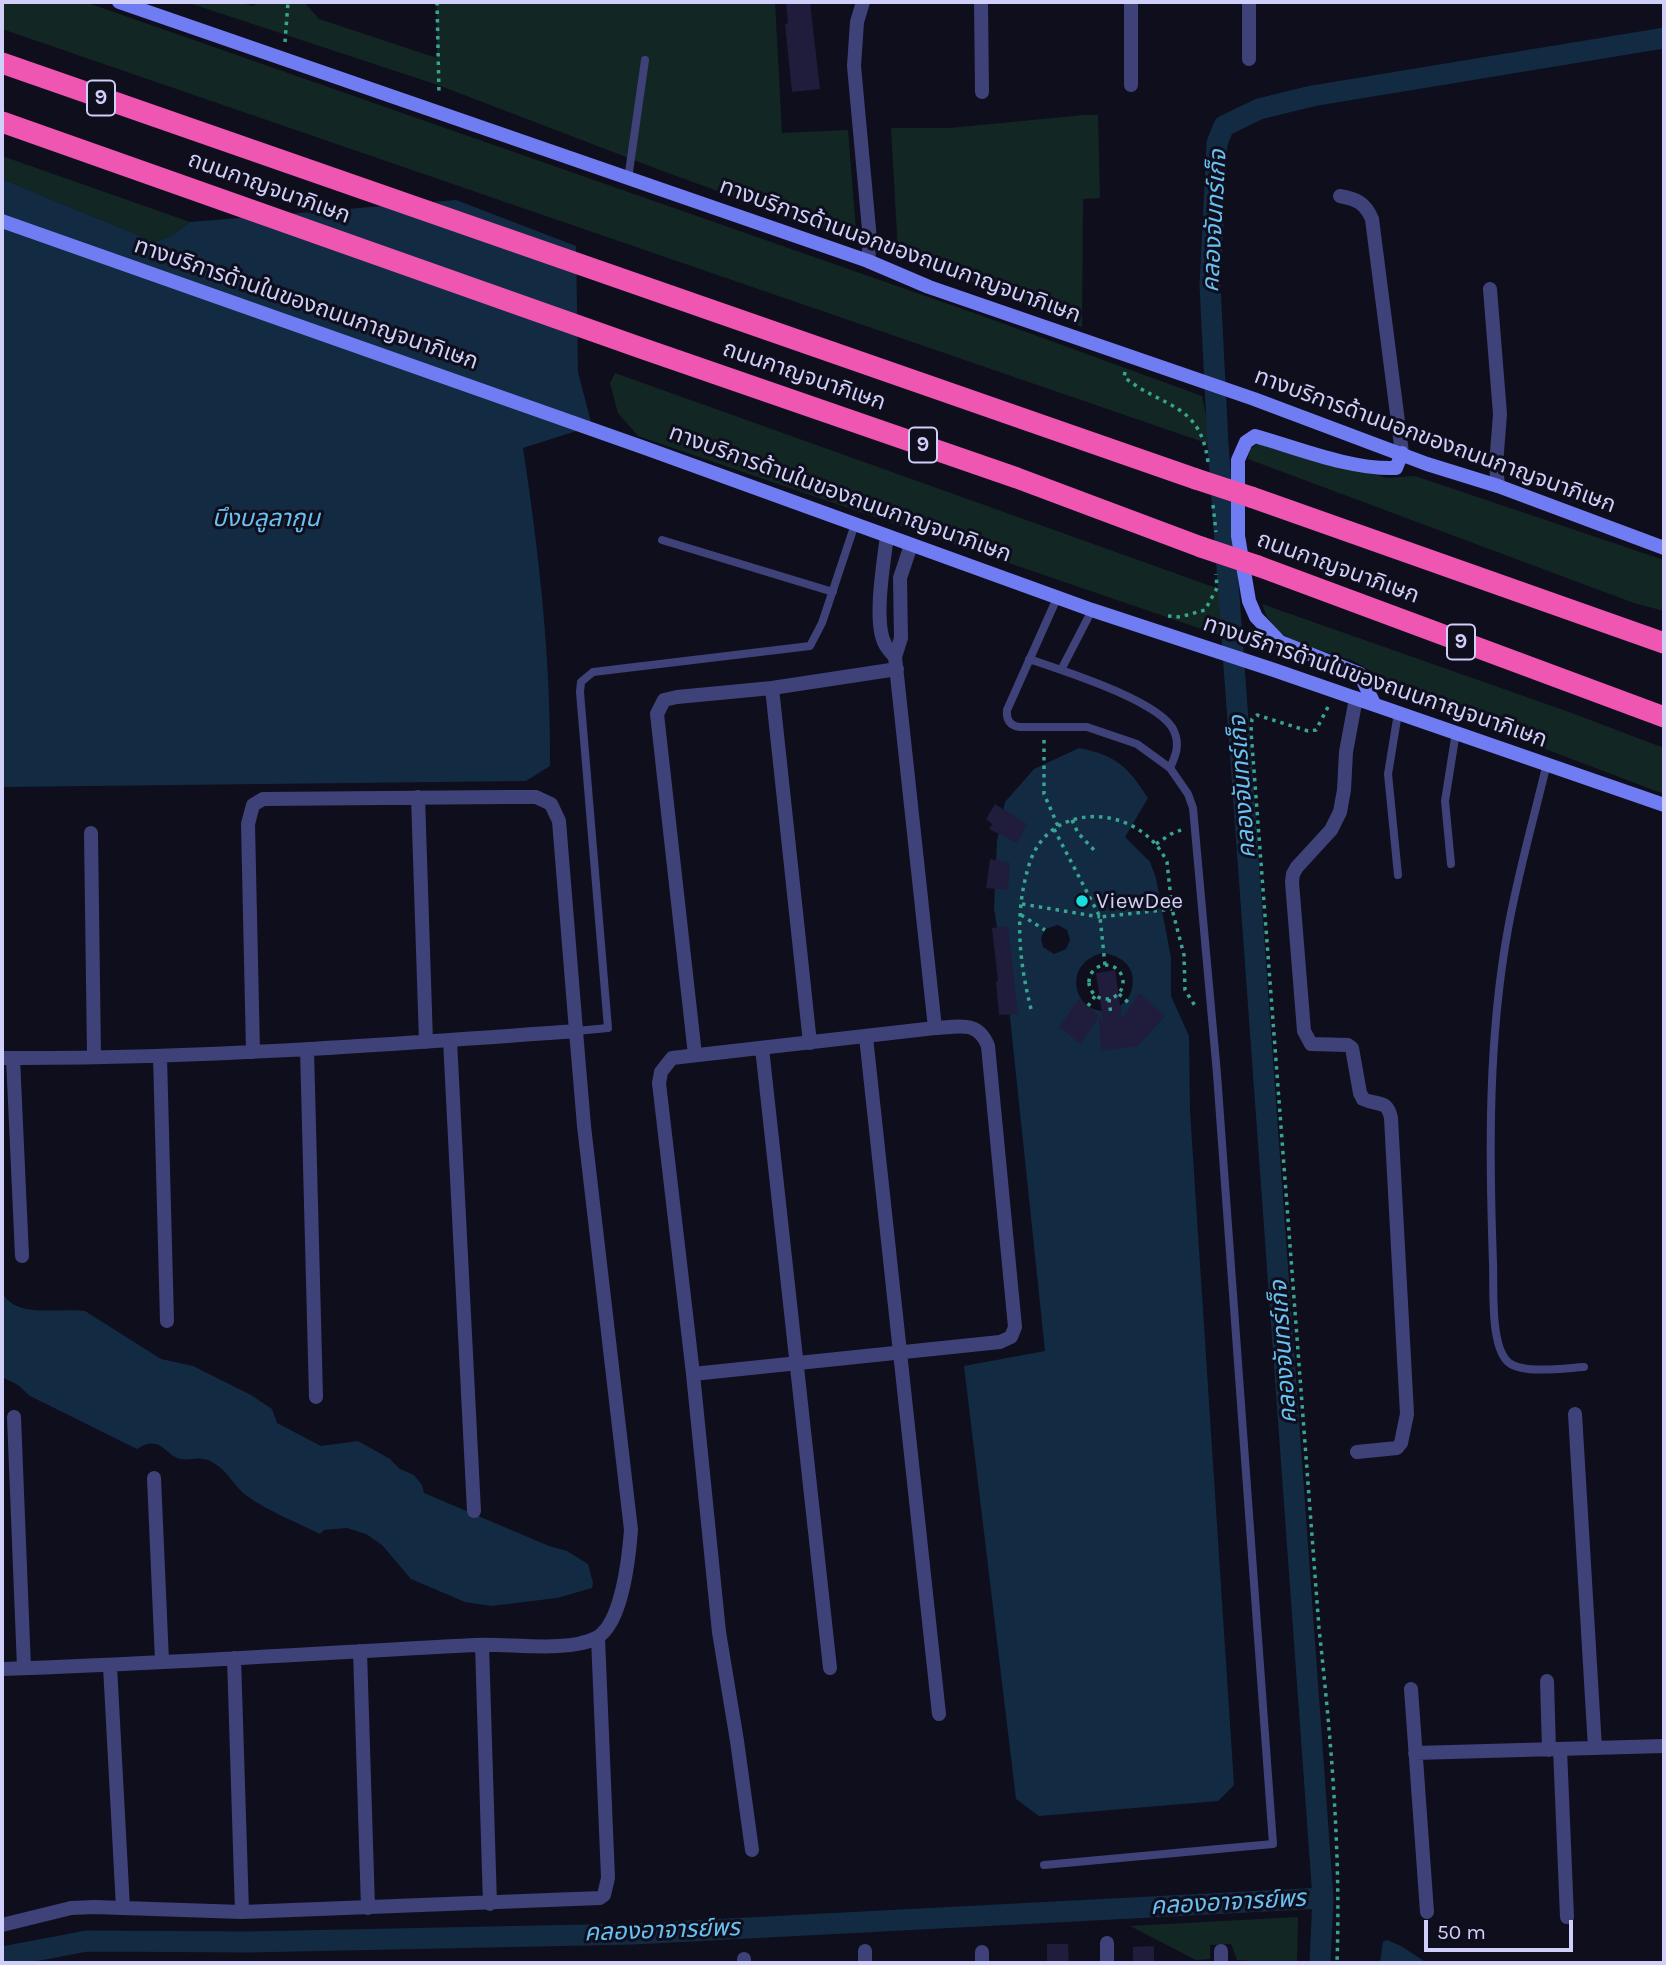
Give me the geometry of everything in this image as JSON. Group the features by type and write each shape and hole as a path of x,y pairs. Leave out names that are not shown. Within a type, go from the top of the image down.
{"highway":[{"name":"ถนนกาญจนาภิเษก","path":"2,64 664,295 1202,473 1251,497 1664,642"},
{"name":"ถนนกาญจนาภิเษก","path":"2,122 644,349 1208,541 1258,566 1664,717"}],"main road":[{"name":"ทางบริการด้านนอกของถนนกาญจนาภิเษก","path":"120,2 867,261 929,286 1254,399 1664,548"},
{"name":"ทางบริการด้านในของถนนกาญจนาภิเษก","path":"2,221 645,448 1057,598 1374,704 1664,806"},
{"path":"1374,704 1360,674 1280,642 1256,617 1249,601 1238,536 1238,460 1246,442 1255,436 1352,463 1382,468 1395,468 1402,453"}],"street":[{"path":"863,2 857,22 854,66 870,240 867,261"},
{"path":"981,2 982,92"},
{"path":"1131,2 1131,85"},
{"path":"1249,2 1249,59"},
{"path":"1340,196 1356,199 1366,206 1372,219 1402,453"},
{"path":"1490,289 1500,414 1496,464 1498,486"},
{"path":"887,536 880,590 881,617 884,643 896,663"},
{"path":"911,545 900,578 901,638 896,663 935,1028"},
{"path":"695,1055 657,714 664,700 772,688 896,663"},
{"path":"772,688 810,1043"},
{"path":"1356,698 1346,752 1340,811 1331,830 1297,867 1292,882 1306,1038 1311,1044 1349,1045 1353,1048 1363,1099 1385,1105 1389,1108 1391,1118 1407,1414 1401,1443 1397,1448 1357,1452"},
{"path":"418,797 426,1042"},
{"path":"2,1669 482,1645 573,1646 598,1638 608,1625 620,1597 629,1563 631,1530 584,1126 559,821 551,804 536,797 418,797 263,799 253,805 248,824 253,1052"},
{"path":"91,833 94,1056"},
{"path":"693,1374 1000,1342 1011,1337 1015,1327 988,1046 978,1030 970,1027 935,1028 672,1058 661,1072 659,1083 693,1374 719,1632 752,1850"},
{"path":"22,1256 8,1058 253,1052 576,1031"},
{"path":"866,1037 939,1714"},
{"path":"450,1040 474,1511"},
{"path":"762,1048 830,1668"},
{"path":"307,1049 316,1397"},
{"path":"160,1056 167,1321"},
{"path":"1575,1414 1595,1748"},
{"path":"14,1417 24,1668"},
{"path":"154,1478 162,1661"},
{"path":"2,1925 71,1908 242,1912 594,1900 604,1895 608,1878 598,1638"},
{"path":"482,1645 490,1904"},
{"path":"360,1651 368,1908"},
{"path":"234,1658 242,1912"},
{"path":"110,1665 123,1908"},
{"path":"1547,1681 1555,1749 1567,1917"},
{"path":"1411,1689 1427,1912"},
{"path":"1415,1753 1664,1746"},
{"path":"1107,1943 1107,1963"}],"lane":[{"path":"628,179 645,60"},
{"path":"576,1031 608,1028 581,682 593,672 810,646 822,623 855,524"},
{"path":"662,540 833,592"},
{"path":"1044,1865 1273,1844 1217,1074 1191,801 1170,768 1138,744 1087,727 1014,726 1008,718 1007,710 1057,598"},
{"path":"1061,670 1092,610"},
{"path":"1029,659 1117,692 1161,715 1170,723 1177,739 1177,752 1170,768"},
{"path":"1398,713 1388,774 1398,875"},
{"path":"1451,864 1445,801 1456,733"},
{"path":"1547,764 1508,928 1495,1034 1489,1151 1494,1302 1498,1342 1501,1353 1509,1364 1522,1369 1584,1367"}],"path":[{"path":"284,60 288,2"},
{"path":"437,2 439,114"},
{"path":"1125,356 1124,377 1139,389 1189,416 1205,442 1202,473"},
{"path":"1208,541 1212,494"},
{"path":"1160,615 1180,617 1205,610 1217,588 1216,574"},
{"path":"1335,691 1316,730 1308,731 1257,715 1252,719 1251,731 1319,1628 1329,1716 1339,1896 1337,1963"},
{"path":"1044,728 1044,794 1056,827 1100,917 1105,965"},
{"path":"1031,1009 1020,958 1019,939 1029,863 1040,843 1056,827 1072,820 1102,817 1133,825 1144,831 1167,862 1172,909 1184,955 1185,990 1199,1014"},
{"path":"1072,820 1078,833 1095,851"},
{"path":"1156,844 1171,834 1195,825"},
{"path":"1022,904 1100,917 1172,909"},
{"path":"1021,915 1045,930"},
{"path":"1105,965 1113,967 1121,974 1123,984 1119,994 1103,1000 1095,996 1090,989 1089,977 1096,968 1105,965"},
{"path":"1119,994 1131,1005"},
{"path":"1088,1006 1095,996"},
{"path":"1109,999 1111,1015"}],"green space":[{"path":"2,2 85,2 974,313 1202,396 1212,445 2,29"},
{"path":"186,2 238,2 252,6 261,2 304,2 319,19 437,58 437,2 775,2 782,133 848,130 856,231 851,239 438,85"},
{"path":"1098,115 1100,198 1083,199 1082,327 898,252 891,128 950,128"},
{"path":"2,156 190,222 171,236 155,242 2,179"},
{"path":"615,373 1222,590 1225,637 638,436 618,413 610,383"},
{"path":"1259,443 1387,478 1415,476 1664,560 1664,611 1634,603 1248,459 1250,449"},
{"path":"1262,604 1664,748 1664,794 1424,703 1354,661 1298,643 1278,632 1267,617"},
{"path":"1298,1917 1297,1963 1252,1963 1237,1960 1231,1944 1210,1945 1210,1959 1196,1960 1130,1926"}],"water":[{"name":"บึงบลูลากูน","path":"2,179 155,242 171,236 190,222 456,200 576,246 578,372 592,426 523,448 543,607 550,766 526,781 2,787"},
{"path":"1079,748 1092,751 1120,764 1148,798 1125,837 1150,862 1156,878 1171,958 1171,996 1189,1036 1190,1111 1234,1785 1218,1801 1039,1816 1016,1799 964,1366 1045,1351 1008,998 994,908 997,841 1005,802 1034,769","holes":["1058,925 1067,930 1070,940 1066,949 1054,954 1043,947 1041,938 1045,929","1102,953 1115,956 1126,963 1133,981 1130,995 1124,1003 1102,1011 1091,1008 1083,1001 1076,980 1080,969 1088,960"]},
{"path":"2,1291 16,1306 27,1309 85,1311 161,1359 193,1366 251,1395 272,1409 277,1423 321,1446 358,1441 390,1459 400,1469 414,1475 422,1485 424,1493 549,1546 567,1551 588,1564 592,1588 557,1598 491,1606 465,1602 411,1579 382,1545 366,1534 347,1528 324,1530 320,1534 255,1501 212,1462 204,1459 181,1459 152,1443 137,1449 30,1396 18,1385 2,1377"},
{"path":"1387,1940 1427,1963 1380,1963 1383,1942"}],"building":[{"path":"786,2 810,2 820,89 792,92 785,24 788,23"},
{"path":"995,804 1027,824 1017,843 989,829 992,824 986,819"},
{"path":"990,859 1010,863 1008,890 986,888"},
{"path":"1008,926 1018,1014 999,1015 992,928"},
{"path":"1115,970 1122,1019 1139,993 1165,1016 1138,1046 1101,1051 1099,1016 1103,1019 1096,973"},
{"path":"1079,999 1099,1016 1081,1044 1059,1027"},
{"path":"1047,1944 1068,1944 1069,1963 1047,1963"},
{"path":"1154,1946 1154,1963 1133,1963 1133,1947"}],"waterway":[{"name":"คลองจันทร์เก็จ","path":"1320,1963 1323,1898 1218,444 1210,285 1217,143 1224,126 1259,109 1312,96 1664,38"},
{"name":"คลองอาจารย์พร","path":"2,1957 87,1941 248,1942 633,1934 1323,1898"}],"place":[{"name":"ViewDee","path":"1082,901"}]}
